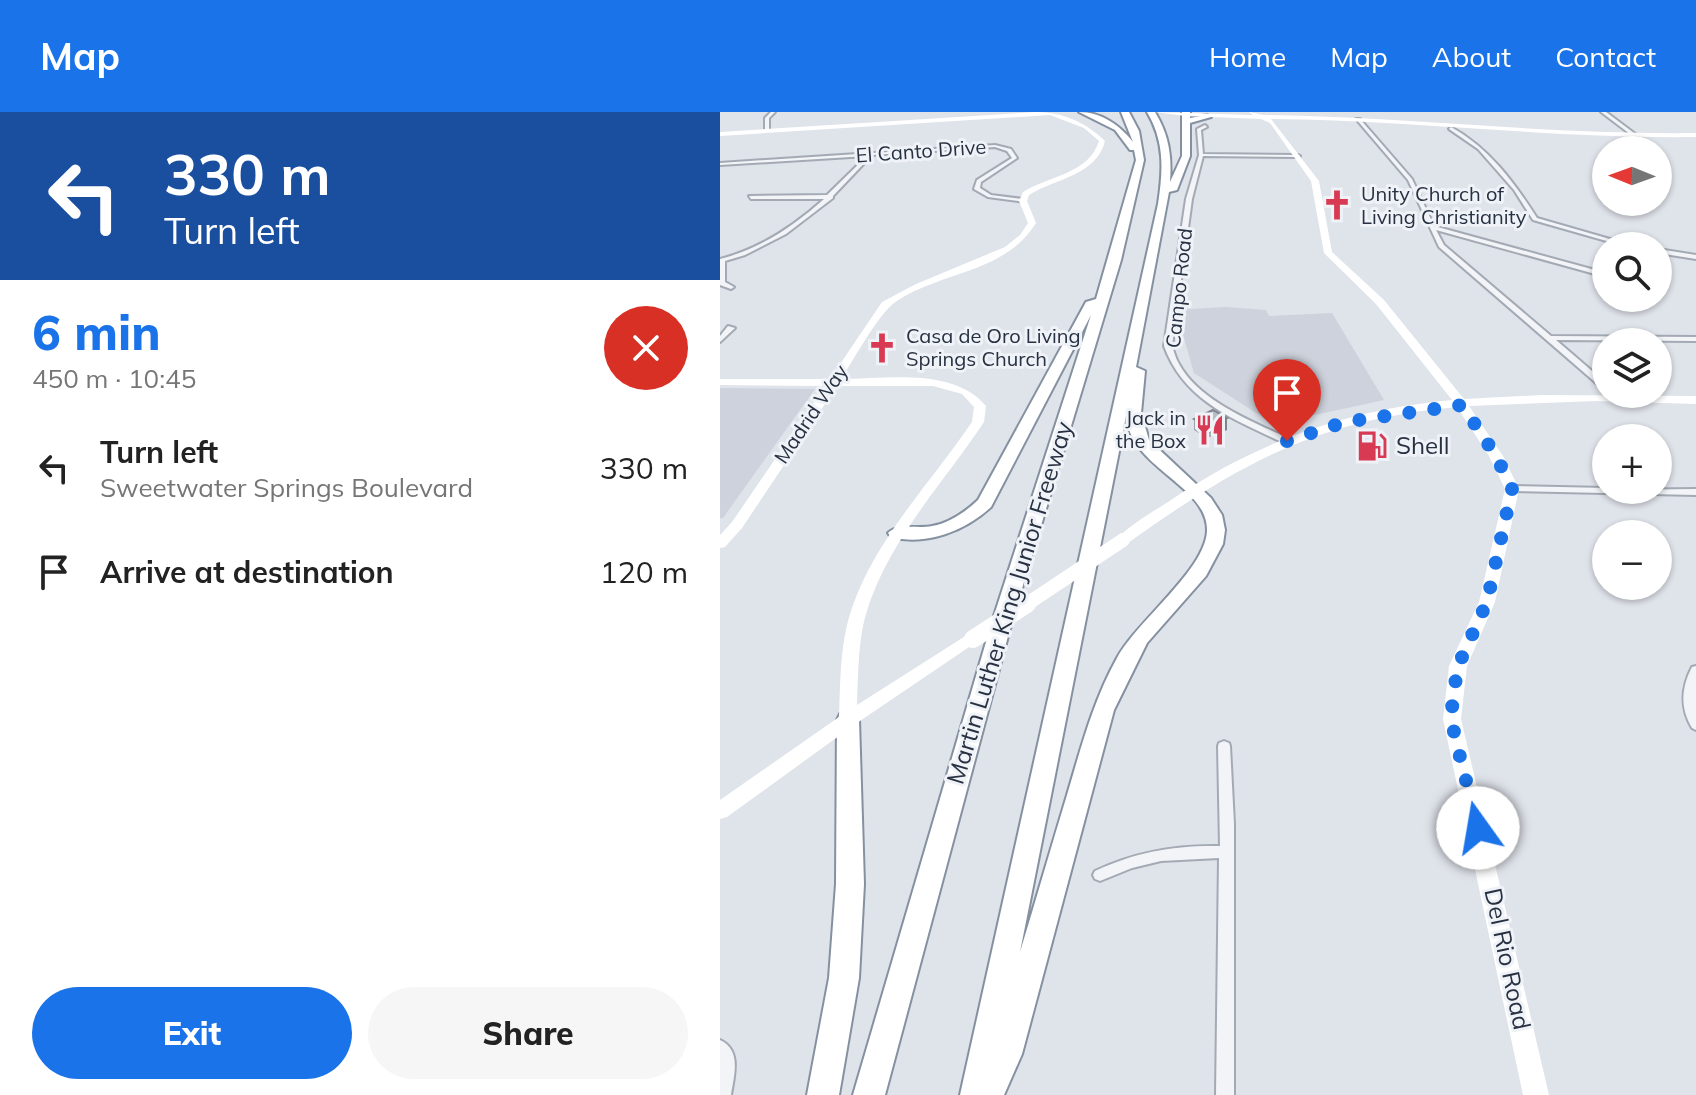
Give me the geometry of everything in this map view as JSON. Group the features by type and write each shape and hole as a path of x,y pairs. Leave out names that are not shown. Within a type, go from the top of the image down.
{"highway":[{"path":"1083,112 1118,128 1140,160"},
{"name":"Martin Luther King Junior Freeway","path":"869,1095 1001,625 1115,260 1140,160 1135,131 1125,112"},
{"name":"Martin Luther King Junior Freeway","path":"976,1095 1163,204 1168,154 1163,134 1151,112"},
{"path":"1163,204 1185,162 1186,114 1206,122"},
{"path":"897,533 948,529 970,517 985,503 1115,260"},
{"path":"988,1095 1006,1054 1103,710 1140,640 1187,589 1211,548 1216,531 1214,518 1193,490 1150,454 1135,426 1148,277"},
{"path":"823,1095 844,978 848,915 848,720"}],"street":[{"path":"767,130 767,118 773,112"},
{"path":"720,134 1049,112 1095,132 1102,141 1101,148 1080,167 1032,189 1023,201"},
{"path":"1158,112 1636,136 1696,135"},
{"path":"1252,112 1269,119 1316,184 1328,253 1380,302 1462,405 1496,456 1512,489 1696,492"},
{"path":"1603,112 1636,136"},
{"path":"1206,122 1269,119"},
{"path":"1358,120 1410,180 1442,248 1592,375"},
{"name":"Campo Road","path":"1206,122 1199,129 1201,155 1188,202 1168,346 1170,355 1183,378 1203,395 1287,441"},
{"path":"1451,128 1480,148 1516,189 1533,217 1592,234"},
{"name":"El Canto Drive","path":"720,164 970,145 1003,148 1014,153 1014,160 981,179 976,187 990,196 1023,201"},
{"path":"731,287 722,283 721,261 755,251 800,223 831,197 870,155"},
{"path":"1201,155 1298,156"},
{"path":"751,197 831,197"},
{"name":"Madrid Way","path":"720,544 737,525 831,382 891,299 979,265 1025,234 1032,220 1023,201"},
{"path":"1432,227 1592,271"},
{"path":"1672,253 1696,257"},
{"path":"720,340 731,328"},
{"path":"1549,338 1696,339"},
{"path":"720,382 943,385 966,392 980,406 981,417 975,427 897,533 876,567 856,623 848,720"},
{"path":"720,811 848,720 1123,540 1193,490 1287,441 1345,422 1462,405 1592,398"},
{"path":"1672,399 1696,400"},
{"name":"Del Rio Road","path":"1512,489 1487,602 1458,666 1452,719 1536,1095"},
{"path":"1696,670 1689,689 1691,717 1696,725"},
{"path":"1224,746 1225,1095"},
{"path":"1100,875 1131,859 1178,851 1226,852"},
{"path":"722,1095 724,1056"}],"shaded area":[{"path":"1225,307 1266,310 1269,316 1332,313 1384,400 1273,424 1194,373 1176,310"},
{"path":"720,388 815,389 723,518 720,518"}],"building":[{"path":"1213,410 1227,418 1207,426 1194,419"}],"place":[{"name":"Unity Church of Living Christianity","path":"1337,205"},
{"name":"Casa de Oro Living Springs Church","path":"882,348"},
{"name":"Jack in the Box","path":"1210,430"},
{"name":"Shell","path":"1372,446"}],"route":[{"path":"1287,441 1345,422 1462,405 1496,456 1512,489 1487,602 1458,666 1452,703 1454,733 1478,828"}]}
